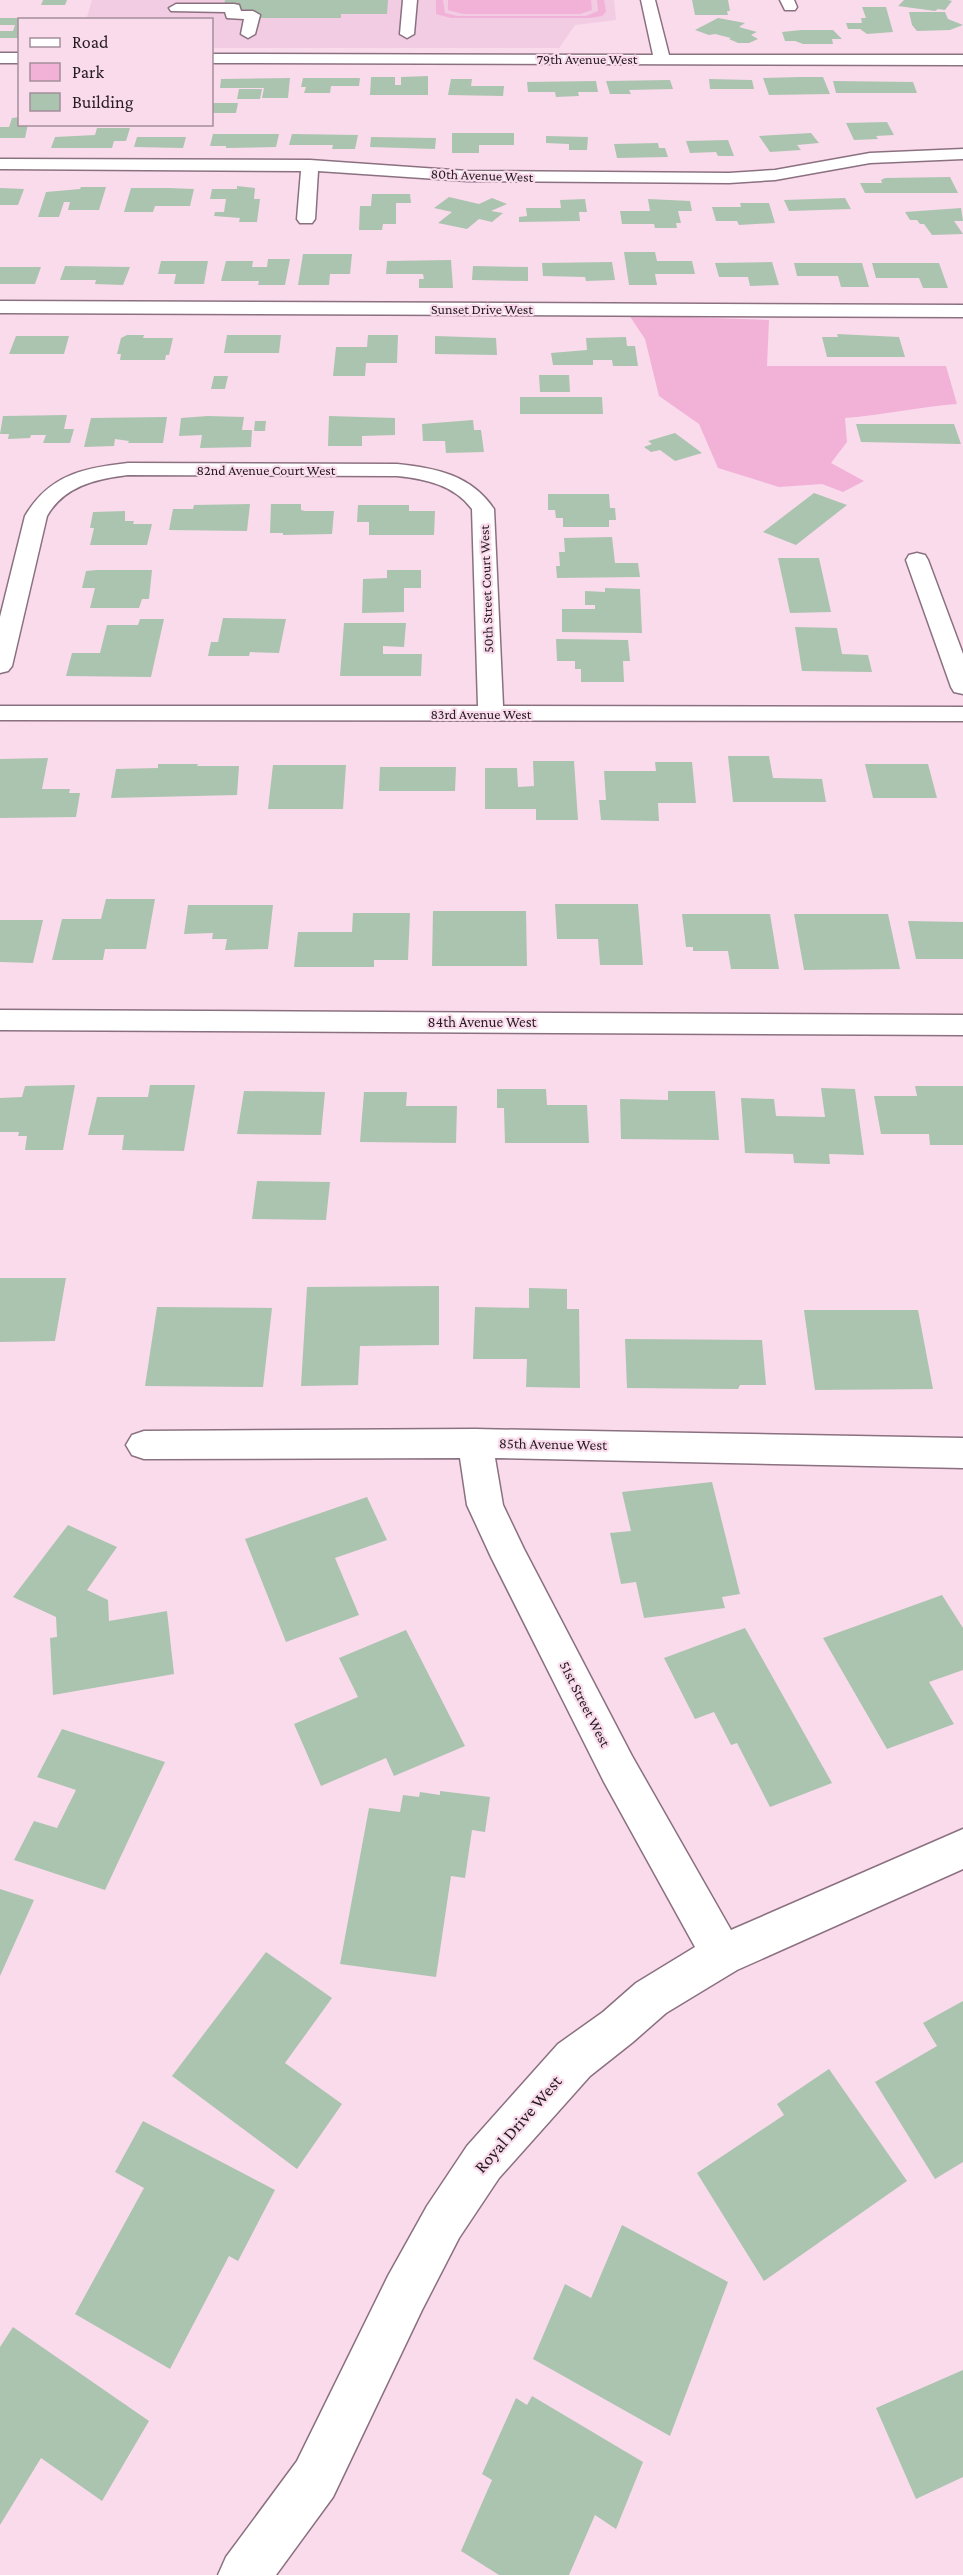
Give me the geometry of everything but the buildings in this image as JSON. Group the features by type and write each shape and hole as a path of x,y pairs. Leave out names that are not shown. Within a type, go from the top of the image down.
{"street":[{"path":"407,34 410,0"},
{"path":"648,0 662,59"},
{"path":"176,8 234,8 232,15 253,15 248,34"},
{"path":"0,58 18,58"},
{"name":"79th Avenue West","path":"213,59 963,60"},
{"name":"80th Avenue West","path":"0,164 310,165 374,167 467,176 729,178 775,175 870,158 963,154"},
{"path":"306,219 310,165"},
{"name":"Sunset Drive West","path":"0,307 963,311"},
{"name":"82nd Avenue Court West","path":"0,666 36,516 41,504 51,494 82,478 128,469 397,470 421,472 450,480"},
{"name":"50th Street Court West","path":"450,480 467,489 483,509 491,714"},
{"path":"917,560 963,687"},
{"name":"83rd Avenue West","path":"0,713 963,714"},
{"name":"84th Avenue West","path":"0,1020 963,1025"},
{"name":"85th Avenue West","path":"144,1445 475,1443 963,1453"},
{"name":"51st Street West","path":"475,1443 485,1505 509,1557 618,1768 722,1955"},
{"name":"Royal Drive West","path":"244,2575 315,2479 405,2293 443,2222 483,2162 574,2060 618,2027 651,1998 722,1955 963,1849"}],"shaded area":[{"path":"92,0 614,0 616,20 575,25 559,48 213,48 213,18 87,18"}],"green space":[{"path":"436,0 443,0 445,13 457,16 586,16 598,11 597,0 604,0 606,12 602,16 590,18 451,18 436,14"},
{"path":"448,0 591,0 592,10 580,14 463,14 448,10"},
{"path":"629,315 769,320 767,366 946,366 957,404 845,418 847,442 831,463 864,481 843,492 822,484 779,487 718,468 699,424 659,396 645,339"}]}
